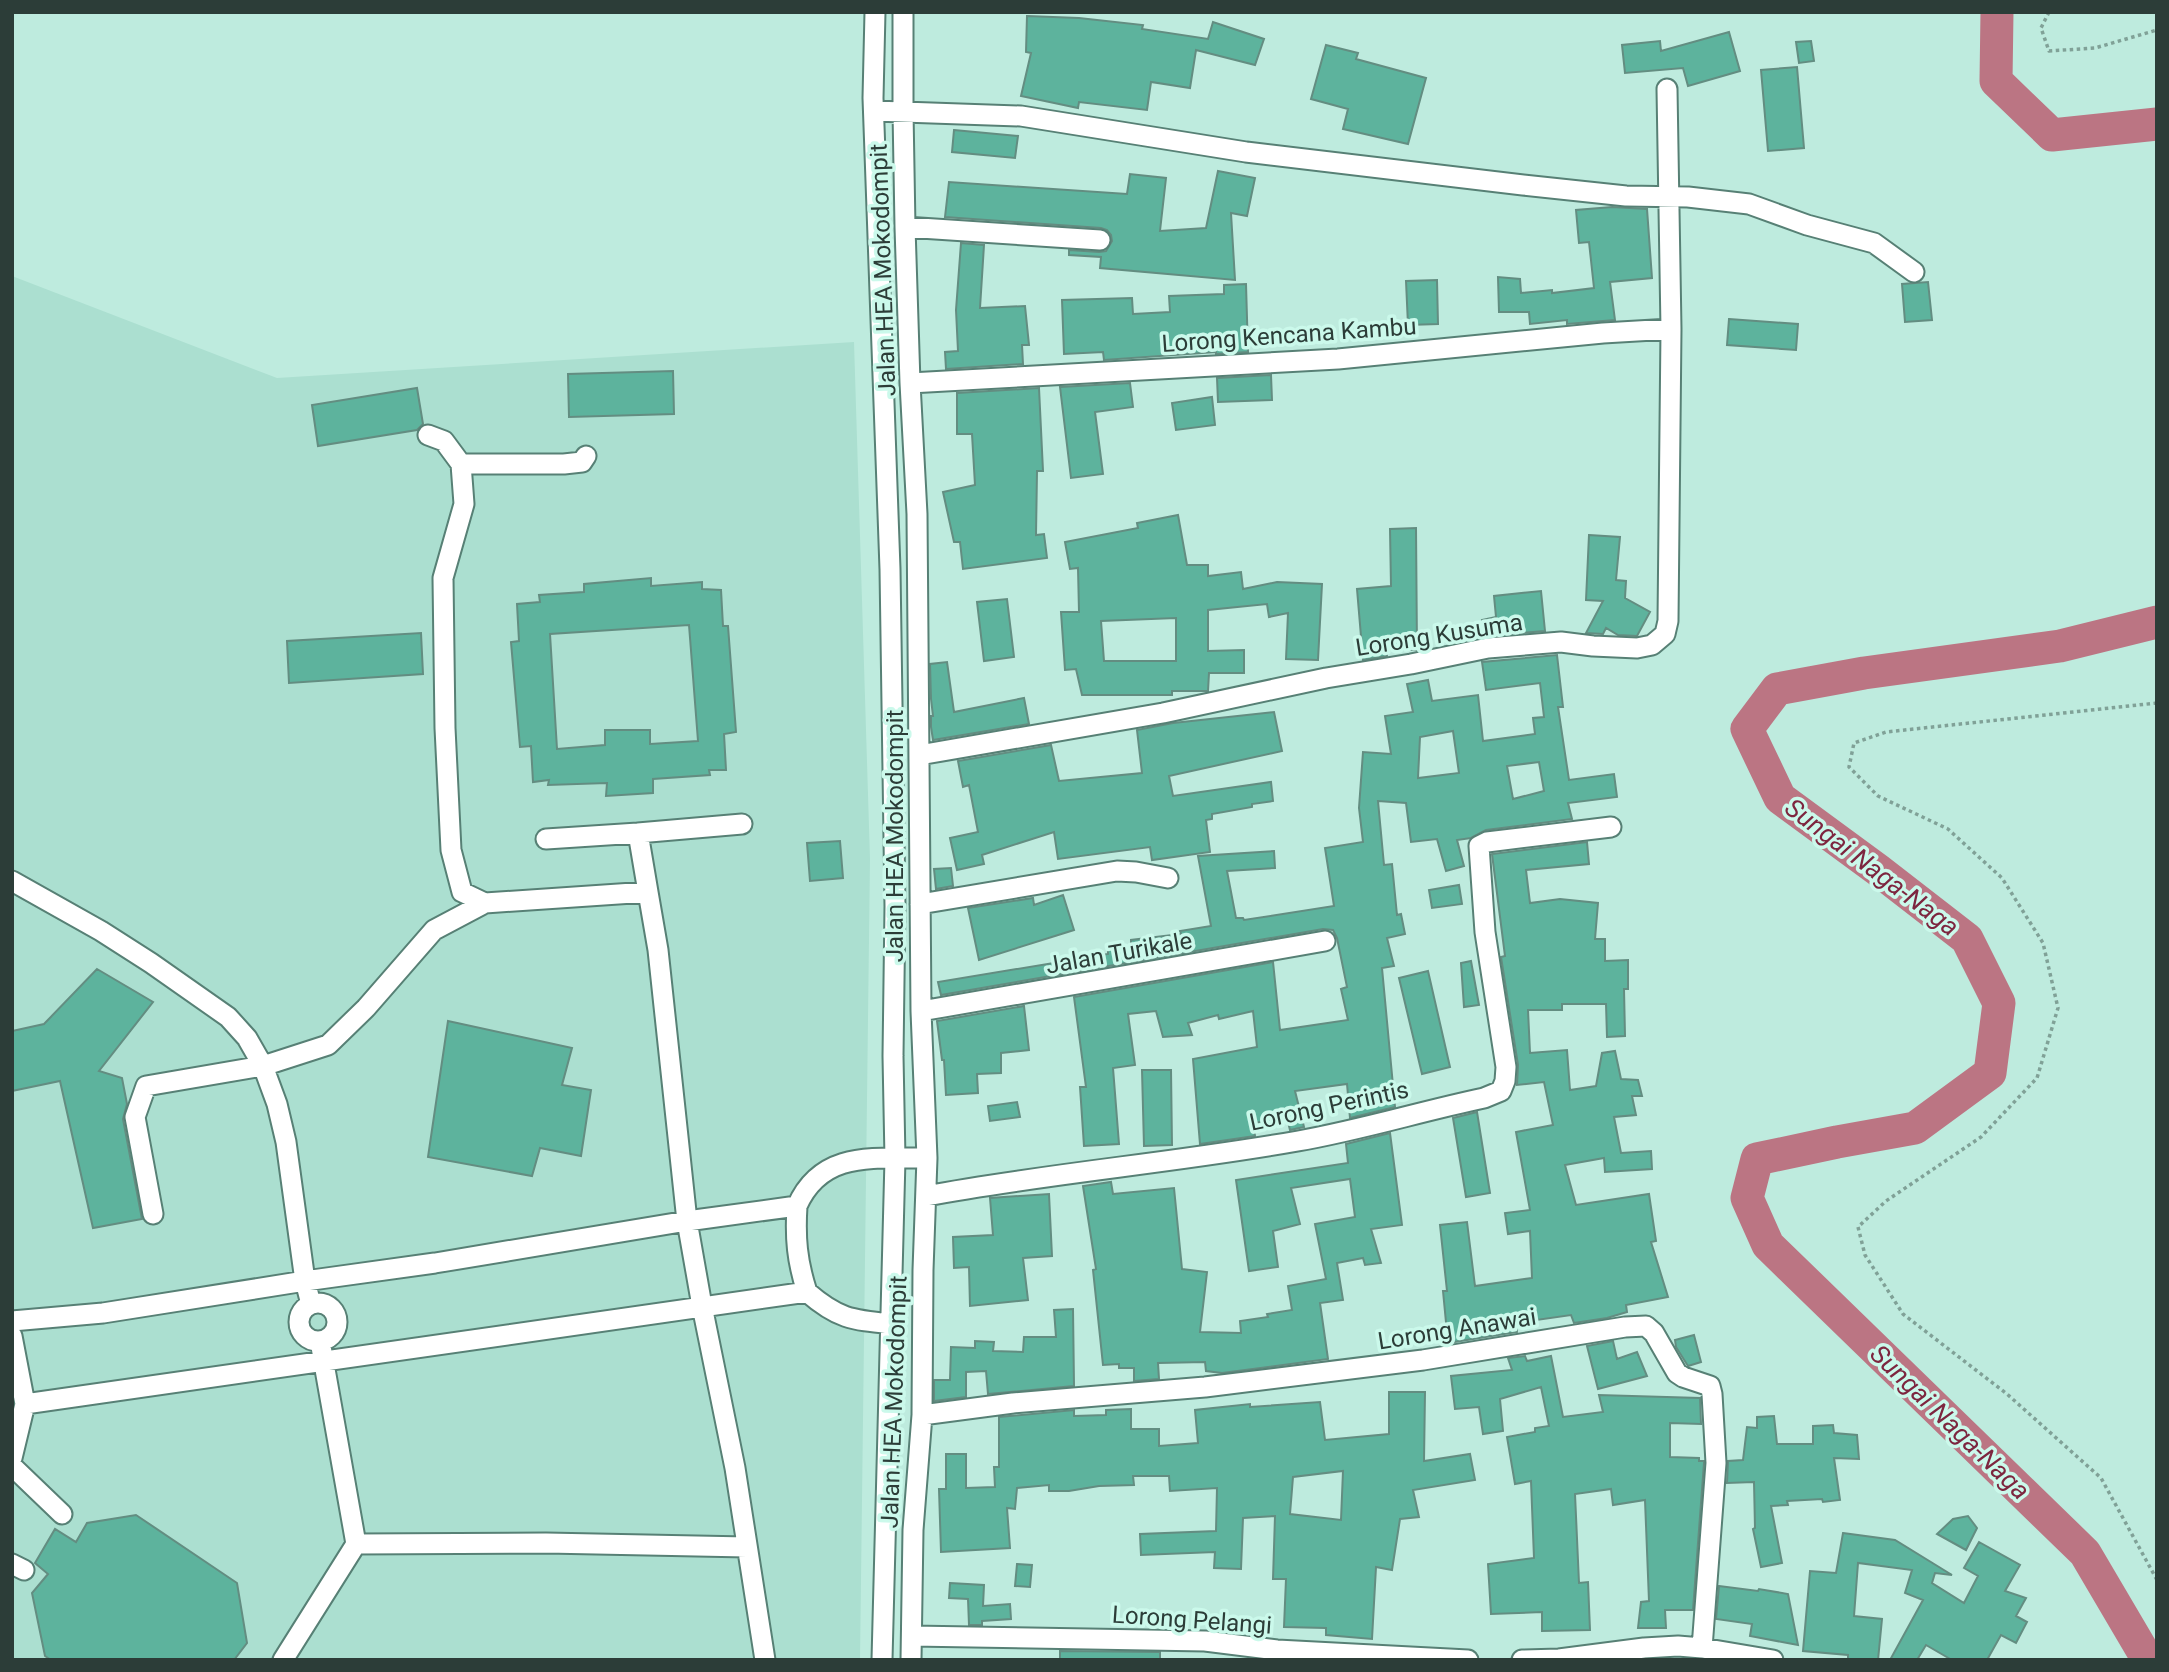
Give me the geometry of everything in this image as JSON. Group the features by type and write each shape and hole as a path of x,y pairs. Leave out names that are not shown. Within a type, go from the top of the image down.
{"street":[{"name":"Jalan HEA Mokodompit","path":"875,12 874,110 890,569 895,906 895,1159 882,1660"},
{"name":"Jalan HEA Mokodompit","path":"903,12 905,227 917,514 921,1011 927,1158 922,1415 913,1530 911,1660"},
{"path":"1667,89 1671,329"},
{"path":"874,110 1021,116 1246,152 1523,186 1626,196 1688,197 1749,204 1807,225 1874,243 1914,272"},
{"path":"905,227 1100,240"},
{"name":"Lorong Kencana Kambu","path":"910,383 1338,359 1603,333 1671,329"},
{"name":"Lorong Kusuma","path":"919,755 1163,713 1326,678 1488,648 1561,642 1637,648 1652,645 1665,634 1668,621 1671,329"},
{"path":"428,435 444,441 461,464 464,504 443,578 451,850 463,892 485,904"},
{"path":"461,464 564,464 582,462 586,456"},
{"path":"891,638 918,636"},
{"path":"546,839 741,824"},
{"name":"Lorong Perintis","path":"926,1196 983,1185 1298,1141 1367,1127 1484,1098 1501,1091 1506,1067 1485,932 1479,846 1487,842 1611,827"},
{"path":"638,832 658,950 687,1221 735,1468 765,1660"},
{"path":"920,904 1117,871 1168,878"},
{"path":"12,881 101,931 228,1017 247,1038 263,1066 277,1104 286,1142 305,1281 311,1304"},
{"path":"153,1214 135,1117 146,1086 263,1066 328,1045 366,1008 434,930 485,904 648,892"},
{"name":"Jalan Turikale","path":"921,1011 1325,941"},
{"path":"892,1324 857,1321 828,1310 807,1292 799,1266 797,1206 803,1192 825,1171 844,1162 927,1158"},
{"path":"12,1321 103,1313 797,1206"},
{"path":"893,1270 923,1270"},
{"path":"25,1404 321,1350 807,1292"},
{"path":"283,1660 356,1544 321,1350 301,1332 298,1321 302,1311 311,1304 321,1303 331,1308 336,1317 336,1328 321,1350"},
{"name":"Lorong Anawai","path":"922,1415 1013,1403 1205,1387 1423,1360 1625,1327 1646,1326 1654,1333 1677,1373 1710,1386 1712,1394 1716,1463 1702,1648"},
{"path":"12,1336 25,1404 12,1458"},
{"path":"12,1466 62,1514"},
{"path":"356,1544 546,1543 747,1547"},
{"name":"Lorong Pelangi","path":"912,1636 1205,1641 1277,1650 1468,1660"},
{"path":"1522,1660 1629,1655 1678,1646 1773,1660"}],"path":[{"path":"2049,12 2041,27 2049,51 2095,48 2157,30"},
{"path":"2157,703 1886,732 1854,743 1849,766 1878,796 1948,829 2002,878 2043,943 2058,1008 2037,1078 1981,1138 1886,1201 1858,1227 1865,1255 1903,1314 2007,1394 2101,1478 2157,1580"}],"shaded area":[{"path":"12,276 277,378 854,342 870,859 860,1660 12,1660"}],"building":[{"path":"1027,16 1143,25 1142,29 1208,39 1213,22 1264,39 1255,65 1196,50 1190,88 1151,82 1147,110 1079,102 1078,108 1021,96 1031,53 1026,52"},
{"path":"1729,32 1740,71 1688,86 1683,68 1625,73 1622,45 1660,41 1661,51"},
{"path":"1811,41 1814,61 1799,63 1796,42"},
{"path":"1326,45 1358,53 1356,59 1426,78 1408,144 1343,129 1348,109 1311,99"},
{"path":"1797,67 1804,148 1768,151 1761,70"},
{"path":"954,130 1018,136 1015,158 952,152"},
{"path":"1218,171 1255,178 1247,216 1231,213 1235,280 1100,268 1101,257 1069,255 1069,250 1106,251 1112,241 1111,235 1101,228 945,217 949,182 1127,194 1130,174 1166,178 1160,231 1206,228"},
{"path":"1612,207 1647,209 1652,278 1610,282 1615,320 1567,324 1567,320 1530,324 1529,312 1499,312 1498,277 1520,279 1521,293 1552,290 1552,293 1594,288 1589,242 1579,243 1576,210"},
{"path":"961,243 984,245 980,308 1025,306 1029,345 1022,345 1023,364 946,369 945,352 958,351 956,310"},
{"path":"1437,280 1438,324 1408,325 1406,281"},
{"path":"1928,282 1932,320 1905,322 1902,284"},
{"path":"1246,284 1248,352 1104,360 1103,352 1064,354 1062,300 1132,298 1133,314 1170,312 1169,296 1224,294 1224,285"},
{"path":"1729,319 1798,324 1796,350 1727,345"},
{"path":"673,371 674,414 569,417 568,374"},
{"path":"1271,375 1272,400 1218,402 1217,378"},
{"path":"1130,383 1133,407 1095,412 1103,474 1071,478 1060,387"},
{"path":"417,388 423,424 417,430 318,446 312,405"},
{"path":"1039,388 1043,471 1037,471 1036,535 1044,534 1047,558 963,569 960,542 954,542 943,492 975,485 972,434 957,434 957,393"},
{"path":"1212,397 1215,425 1176,430 1172,403"},
{"path":"1178,515 1187,565 1208,565 1208,576 1241,572 1243,589 1277,582 1322,584 1318,660 1286,659 1288,613 1269,617 1267,604 1208,610 1208,651 1244,650 1244,673 1209,673 1208,691 1172,691 1172,695 1082,695 1076,669 1065,670 1061,612 1079,612 1078,568 1070,569 1065,542 1138,528 1137,523","holes":["1176,618 1176,661 1104,661 1101,621"]},
{"path":"1416,528 1417,650 1386,649 1387,656 1363,660 1357,589 1391,586 1390,529"},
{"path":"1589,535 1620,537 1616,580 1626,581 1625,598 1650,612 1637,636 1618,635 1606,628 1603,634 1586,633 1603,601 1586,600"},
{"path":"651,578 651,586 702,582 702,589 721,590 723,626 728,626 736,732 724,734 726,770 709,770 710,775 653,779 653,793 606,796 607,783 548,785 549,780 533,782 531,746 520,747 511,642 519,641 517,604 540,602 539,595 584,592 584,584","holes":["689,625 698,741 650,744 650,730 605,730 605,745 557,749 550,634"]},
{"path":"1541,591 1545,631 1485,636 1482,620 1496,617 1494,596"},
{"path":"1007,599 1014,657 984,661 977,602"},
{"path":"421,633 423,674 289,683 287,641"},
{"path":"1557,655 1563,707 1558,707 1569,780 1614,774 1617,797 1568,803 1572,819 1486,830 1471,838 1457,840 1464,866 1446,871 1437,839 1411,842 1406,803 1378,801 1384,865 1392,864 1397,915 1401,914 1405,934 1387,938 1394,966 1382,968 1395,1107 1350,1118 1347,1084 1295,1091 1304,1127 1290,1130 1287,1118 1253,1123 1255,1136 1200,1144 1193,1059 1257,1047 1253,1011 1219,1019 1218,1015 1188,1023 1192,1035 1163,1037 1156,1011 1128,1014 1135,1065 1113,1068 1119,1144 1084,1146 1080,1087 1086,1087 1074,997 1273,962 1280,1030 1348,1020 1341,989 1347,987 1333,930 1323,929 941,995 938,982 1108,954 1108,948 1131,945 1131,940 1181,934 1180,931 1211,926 1198,856 1274,851 1275,868 1227,871 1236,918 1244,920 1334,906 1325,848 1363,842 1359,808 1363,752 1391,754 1385,716 1413,712 1407,684 1428,680 1432,701 1478,695 1483,741 1535,734 1533,718 1544,717 1540,683 1486,690 1482,662","holes":["1453,731 1459,773 1418,778 1420,737","1539,762 1544,791 1513,799 1507,766"]},
{"path":"947,662 954,712 1024,698 1029,724 933,740 930,664"},
{"path":"1274,712 1282,751 1169,776 1173,796 1271,782 1273,801 1212,814 1212,819 1206,820 1210,852 1152,860 1150,847 1058,859 1054,832 982,855 984,864 957,870 950,838 978,832 969,785 963,787 958,761 1051,745 1059,781 1142,773 1137,730 1173,723"},
{"path":"840,841 843,878 810,881 807,843"},
{"path":"1587,842 1589,864 1526,870 1530,903 1560,899 1598,903 1595,939 1605,939 1605,961 1628,960 1628,989 1624,989 1625,1036 1607,1037 1606,1004 1562,1004 1562,1010 1528,1010 1530,1053 1567,1050 1570,1090 1596,1086 1602,1053 1615,1051 1621,1079 1638,1080 1642,1096 1632,1096 1636,1115 1614,1117 1621,1153 1651,1151 1652,1169 1605,1172 1604,1158 1565,1165 1576,1205 1649,1194 1656,1241 1651,1242 1668,1297 1626,1305 1627,1312 1607,1318 1574,1323 1571,1315 1516,1323 1517,1332 1448,1343 1443,1291 1447,1291 1440,1225 1467,1222 1475,1286 1532,1278 1530,1231 1508,1234 1505,1213 1530,1210 1516,1132 1553,1125 1544,1082 1517,1085 1518,1065 1501,957 1505,956 1492,854"},
{"path":"951,868 953,886 936,889 934,869"},
{"path":"1459,885 1462,904 1432,908 1429,890"},
{"path":"1063,895 1074,930 979,960 968,908 1033,898 1034,905"},
{"path":"1471,961 1479,1005 1464,1007 1461,963"},
{"path":"97,969 153,1002 99,1071 122,1078 127,1104 123,1119 142,1219 93,1228 60,1081 12,1091 12,1031 44,1024"},
{"path":"1428,971 1450,1067 1422,1074 1399,978"},
{"path":"1024,1006 1029,1050 1001,1053 1001,1073 977,1074 978,1093 946,1095 944,1060 937,1021"},
{"path":"448,1021 572,1048 562,1085 591,1090 581,1156 540,1148 532,1176 428,1157"},
{"path":"1142,1070 1171,1070 1172,1145 1144,1146"},
{"path":"1017,1102 1020,1117 990,1121 988,1106"},
{"path":"1477,1112 1490,1193 1466,1197 1453,1118"},
{"path":"1390,1133 1402,1225 1371,1229 1381,1263 1365,1265 1363,1258 1337,1263 1343,1300 1320,1303 1328,1359 1222,1373 1206,1371 1205,1362 1158,1363 1159,1379 1134,1381 1134,1368 1119,1368 1119,1364 1103,1365 1093,1270 1096,1269 1083,1186 1111,1182 1113,1194 1174,1188 1182,1269 1207,1272 1200,1332 1241,1333 1240,1321 1292,1310 1288,1286 1326,1279 1315,1224 1355,1217 1350,1179 1291,1188 1300,1224 1273,1231 1278,1267 1249,1271 1236,1180 1348,1163 1346,1144"},
{"path":"1049,1194 1052,1256 1023,1258 1028,1300 970,1306 969,1267 954,1268 953,1237 993,1235 990,1198"},
{"path":"1073,1309 1074,1386 988,1394 986,1371 966,1372 966,1397 934,1401 934,1380 950,1380 951,1347 975,1348 975,1341 994,1342 993,1351 1023,1352 1024,1337 1056,1337 1054,1310"},
{"path":"1694,1335 1701,1362 1688,1366 1676,1347 1675,1340"},
{"path":"1613,1341 1617,1359 1637,1352 1647,1376 1598,1389 1587,1346"},
{"path":"1525,1356 1527,1361 1551,1356 1563,1417 1603,1412 1599,1395 1700,1398 1701,1424 1670,1423 1670,1457 1699,1458 1699,1461 1704,1463 1693,1610 1665,1610 1666,1628 1638,1628 1641,1602 1649,1601 1645,1500 1613,1505 1611,1489 1575,1494 1579,1583 1588,1582 1590,1630 1542,1631 1542,1612 1491,1614 1488,1564 1534,1558 1531,1481 1515,1484 1507,1437 1535,1432 1535,1428 1549,1426 1541,1387 1500,1399 1503,1431 1483,1434 1479,1407 1455,1409 1451,1376 1512,1370 1508,1358"},
{"path":"1389,1392 1425,1392 1424,1461 1470,1454 1475,1480 1413,1490 1419,1517 1400,1519 1392,1570 1376,1567 1372,1639 1326,1635 1326,1628 1284,1627 1286,1579 1273,1579 1275,1516 1243,1518 1241,1569 1214,1568 1215,1552 1141,1555 1140,1534 1216,1531 1217,1488 1170,1491 1169,1476 1133,1476 1134,1485 1099,1486 1069,1491 1049,1491 1049,1485 1017,1488 1015,1509 1007,1508 1010,1548 941,1552 939,1489 946,1489 946,1454 966,1454 966,1488 995,1487 994,1467 999,1467 999,1417 1074,1410 1074,1416 1106,1415 1106,1410 1131,1409 1131,1429 1159,1429 1159,1446 1198,1443 1195,1410 1250,1404 1250,1407 1320,1402 1325,1440 1389,1434","holes":["1343,1471 1341,1520 1290,1514 1293,1477"]},
{"path":"1774,1416 1777,1444 1813,1444 1813,1426 1833,1425 1834,1433 1857,1435 1859,1459 1834,1458 1840,1500 1787,1501 1788,1505 1771,1506 1782,1563 1761,1567 1753,1529 1754,1482 1727,1483 1728,1461 1743,1460 1747,1427 1757,1428 1757,1417"},
{"path":"136,1515 237,1583 247,1643 234,1660 51,1660 45,1656 32,1593 48,1574 35,1563 55,1529 76,1542 87,1523"},
{"path":"1968,1516 1977,1528 1966,1550 1937,1534 1953,1519"},
{"path":"1843,1533 1895,1540 1952,1575 1935,1573 1932,1583 1964,1603 1978,1576 1964,1568 1979,1542 2020,1565 2005,1591 2026,1598 2016,1616 2027,1622 2016,1643 2001,1635 1987,1660 1952,1660 1926,1645 1917,1660 1890,1660 1923,1600 1905,1593 1912,1570 1858,1563 1854,1616 1882,1619 1878,1660 1848,1660 1848,1655 1803,1651 1810,1571 1836,1573"},
{"path":"1017,1564 1032,1565 1030,1587 1015,1586"},
{"path":"950,1583 984,1585 983,1606 1010,1604 1011,1619 982,1621 982,1625 969,1625 968,1599 949,1598"},
{"path":"1719,1586 1788,1594 1798,1645 1750,1636 1752,1624 1716,1619"},
{"path":"1060,1651 1160,1652 1160,1660 1060,1660"}],"waterway":[{"name":"Sungai Naga-Naga","path":"1997,12 1996,81 2052,135 2157,124"},
{"name":"Sungai Naga-Naga","path":"2148,1660 2085,1553 1768,1245 1747,1198 1757,1159 1915,1128 1990,1073 1999,1003 1967,939 1780,798 1747,729 1777,689 1864,673 2060,646 2157,622"}]}
